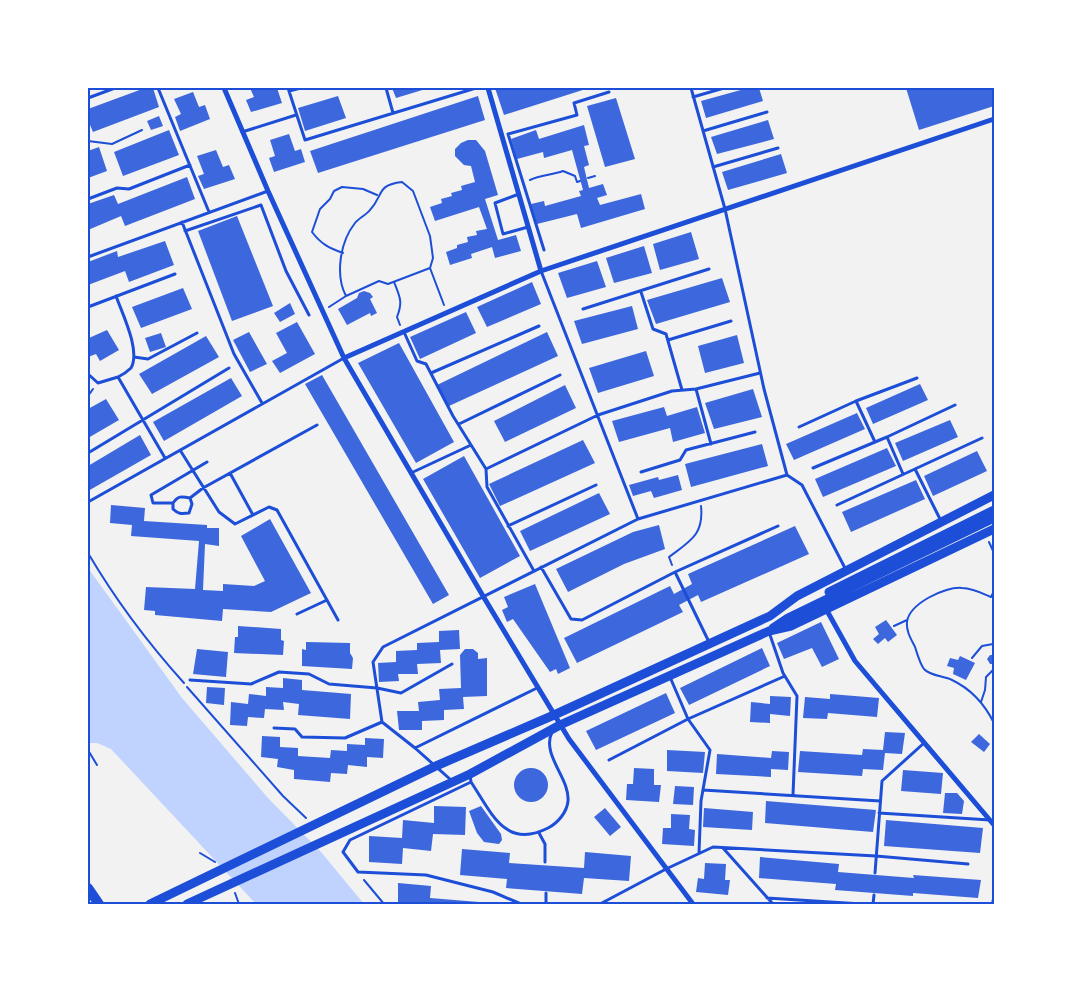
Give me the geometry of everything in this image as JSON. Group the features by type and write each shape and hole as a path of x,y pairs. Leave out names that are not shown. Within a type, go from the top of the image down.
{"main road":[{"path":"770,616 797,596 994,494"},
{"path":"150,904 436,766 554,715 770,616 784,613 994,510"},
{"path":"187,904 452,782 471,778 560,725 769,631 788,618 994,518"},
{"path":"769,631 791,626 994,529"},
{"path":"88,888 99,904"}],"street":[{"path":"224,88 242,133 344,358 560,725 693,904"},
{"path":"488,88 541,271"},
{"path":"344,358 541,271 994,119"},
{"path":"826,609 855,661 994,825"}],"lane":[{"path":"88,98 115,88"},
{"path":"158,88 208,212"},
{"path":"302,88 288,89 305,140 476,88"},
{"path":"386,88 393,113"},
{"path":"691,88 725,208 760,373 787,475 802,485 846,571"},
{"path":"693,97 724,88"},
{"path":"544,250 508,134 577,115 574,103 609,92"},
{"path":"703,131 768,112"},
{"path":"242,133 296,114"},
{"path":"713,167 778,148"},
{"path":"88,199 117,188 129,189 190,165"},
{"path":"516,185 523,183"},
{"path":"88,256 268,191"},
{"path":"519,194 495,203 503,234 528,227"},
{"path":"185,231 261,205 286,271 309,315"},
{"path":"182,222 234,354 262,403"},
{"path":"583,309 642,292 709,269"},
{"path":"541,271 638,519"},
{"path":"88,306 175,274"},
{"path":"642,292 653,329 666,334 682,390"},
{"path":"88,374 98,383 118,377 130,368 134,357 133,345 116,296"},
{"path":"668,340 731,321"},
{"path":"431,373 539,326"},
{"path":"403,332 417,361 426,364 458,424 486,469 487,487 534,571"},
{"path":"134,357 148,359 197,333"},
{"path":"88,502 344,358"},
{"path":"88,453 229,368"},
{"path":"486,469 598,415 672,391 696,389 760,373"},
{"path":"458,424 560,375"},
{"path":"118,377 165,458"},
{"path":"799,427 856,401 917,378"},
{"path":"696,389 711,444"},
{"path":"856,401 875,442"},
{"path":"813,468 956,405"},
{"path":"190,498 192,504 188,512 182,514 173,508 173,503 177,498 182,496 190,498 230,473 317,425"},
{"path":"641,472 680,460 686,450 756,432"},
{"path":"887,437 903,474"},
{"path":"837,504 982,438"},
{"path":"411,473 471,445"},
{"path":"180,450 219,512 235,524 269,507 277,510 338,620"},
{"path":"173,503 153,503 151,495 207,462"},
{"path":"915,469 941,521"},
{"path":"230,473 254,514"},
{"path":"452,782 415,748 382,722 373,662 383,647 638,519 787,475"},
{"path":"508,526 596,485"},
{"path":"540,567 570,619 582,620 675,572 778,526"},
{"path":"675,572 710,643"},
{"path":"297,614 327,600"},
{"path":"769,631 785,676 797,696 793,795"},
{"path":"190,680 251,684 279,672 309,674 329,684 377,688 401,693 452,664"},
{"path":"670,676 688,719 710,750 703,790 699,852"},
{"path":"609,760 688,719 785,676"},
{"path":"415,748 537,688"},
{"path":"274,728 295,730 302,737 345,738 382,722"},
{"path":"521,904 492,892 426,875 358,872 342,852 350,840 471,778 496,820 505,829 519,835 533,834 554,825 565,812 568,802 567,792 549,746 551,734 560,725"},
{"path":"875,873 882,781 925,742"},
{"path":"703,790 880,801"},
{"path":"879,813 990,820"},
{"path":"539,832 545,844 545,862"},
{"path":"600,904 699,852 713,847 876,856 968,864"},
{"path":"723,847 773,904"},
{"path":"546,893 546,904"},
{"path":"873,904 874,895"},
{"path":"767,898 862,904"}],"path":[{"path":"88,141 112,144 142,130"},
{"path":"523,183 538,176 552,175 563,171 575,176 577,182 580,181"},
{"path":"588,178 595,176"},
{"path":"346,296 339,274 346,242 355,223 371,210 380,192 390,184 402,182 413,191 430,236 433,258 430,268 447,312"},
{"path":"343,253 328,248 312,232 320,209 334,192 342,187 351,186 363,189 378,196"},
{"path":"322,311 346,296 379,281 388,284 430,268"},
{"path":"394,281 401,300 401,308 397,317 403,332"},
{"path":"88,396 98,383"},
{"path":"675,572 669,557 688,542 700,529 702,519 700,501"},
{"path":"88,553 105,583 174,672 283,796 310,821"},
{"path":"894,626 907,620 917,606 946,589 962,588 991,597 994,591"},
{"path":"907,620 907,630 924,669 951,679 964,687 981,702 994,723"},
{"path":"972,658 982,646 993,644 994,646"},
{"path":"981,702 985,690 986,677 994,669"},
{"path":"88,751 97,765"},
{"path":"358,872 384,904"}],"water":[{"path":"88,568 182,698 268,798 321,852 364,904 256,904 111,749 97,743 88,743"}],"building":[{"path":"145,88 153,88 159,107 93,132 88,120 88,109"},
{"path":"250,88 269,88 270,90 277,88 282,103 251,112 246,100 254,97"},
{"path":"392,88 429,88 396,98"},
{"path":"495,88 589,88 504,115"},
{"path":"748,88 759,88 763,101 706,118 701,101"},
{"path":"906,88 994,88 994,106 919,130"},
{"path":"193,92 199,107 205,105 210,119 180,131 175,117 181,114 174,99"},
{"path":"338,96 346,118 305,131 298,108"},
{"path":"478,96 485,120 318,173 310,151"},
{"path":"616,98 635,159 605,167 587,106"},
{"path":"159,116 163,126 151,130 147,121"},
{"path":"768,120 774,139 717,154 711,137"},
{"path":"584,125 589,145 584,146 589,165 584,167 589,188 603,184 607,195 597,198 600,205 641,194 645,209 581,228 577,214 537,224 531,204 544,201 545,206 581,196 579,191 583,190 572,150 544,158 543,152 517,159 511,139 536,130 539,139"},
{"path":"169,130 179,155 123,176 114,152"},
{"path":"289,134 295,151 301,149 305,162 274,172 269,158 275,156 270,140"},
{"path":"468,140 476,140 485,151 498,195 485,199 498,240 516,235 521,251 495,258 492,247 471,254 472,258 450,265 446,252 457,248 457,245 468,242 467,237 477,235 476,231 487,229 479,207 435,221 430,207 442,203 441,199 452,196 451,193 462,190 461,186 475,182 471,166 464,165 455,156 455,149 461,143"},
{"path":"99,147 107,171 88,178 88,151"},
{"path":"216,150 223,167 229,165 235,179 204,189 198,176 204,174 197,156"},
{"path":"781,154 787,173 728,190 722,172"},
{"path":"187,177 195,199 125,226 121,216 88,230 88,204 114,195 118,204"},
{"path":"237,216 273,306 232,321 198,231"},
{"path":"691,232 699,259 660,270 653,244"},
{"path":"165,241 174,265 129,282 125,271 88,285 88,262 117,251 118,257"},
{"path":"644,246 652,273 614,283 606,258"},
{"path":"597,261 606,287 567,298 558,273"},
{"path":"722,278 730,302 656,324 647,300"},
{"path":"532,282 541,304 487,327 477,307"},
{"path":"183,288 192,309 141,328 132,307"},
{"path":"364,291 370,293 373,297 370,299 377,313 371,316 370,313 347,325 338,309 357,298 359,293"},
{"path":"290,303 295,314 280,322 274,313"},
{"path":"632,306 638,329 582,344 574,321"},
{"path":"466,312 476,333 420,359 410,337"},
{"path":"297,322 315,354 280,373 272,361 287,353 276,333"},
{"path":"107,330 119,350 100,361 96,354 88,357 88,336 89,338"},
{"path":"249,332 267,364 250,372 233,340"},
{"path":"547,332 558,356 449,406 437,385"},
{"path":"161,333 166,347 150,352 145,338"},
{"path":"737,335 744,363 705,373 698,346"},
{"path":"206,336 219,357 152,394 139,374"},
{"path":"399,343 454,442 416,463 358,363"},
{"path":"646,351 654,376 598,393 589,368"},
{"path":"322,375 449,595 433,604 305,384"},
{"path":"231,378 242,396 164,441 153,422"},
{"path":"920,384 928,400 873,424 866,408"},
{"path":"565,385 576,408 505,442 494,421"},
{"path":"753,389 762,417 714,429 705,403"},
{"path":"106,399 119,420 88,438 88,409"},
{"path":"664,407 667,416 697,407 705,433 673,442 670,428 619,442 612,421"},
{"path":"857,413 865,429 794,460 786,444"},
{"path":"950,420 958,437 903,461 895,443"},
{"path":"140,435 151,455 88,491 88,466"},
{"path":"583,440 595,463 500,506 489,484"},
{"path":"762,444 768,466 691,487 685,464"},
{"path":"887,448 896,466 823,497 815,479"},
{"path":"977,451 987,471 933,496 924,476"},
{"path":"464,456 520,556 480,578 423,479"},
{"path":"678,475 682,490 654,498 651,491 633,496 629,485 658,477 659,480"},
{"path":"916,480 925,499 851,532 842,512"},
{"path":"599,493 610,514 530,551 520,531"},
{"path":"111,505 145,508 144,521 207,525 207,528 219,528 219,546 205,544 203,590 223,591 223,584 254,586 265,581 241,536 270,519 311,593 271,612 223,609 222,621 155,615 155,611 144,610 146,587 195,589 199,541 131,536 132,525 110,523"},
{"path":"659,525 665,549 624,564 568,592 556,569 633,532"},
{"path":"795,526 809,554 701,602 698,595 679,605 683,612 577,663 564,638 670,586 674,594 692,584 688,574"},
{"path":"535,584 570,668 558,674 556,669 550,672 513,619 507,622 502,610 508,607 504,597"},
{"path":"886,620 897,635 888,642 885,638 878,644 873,639 879,634 875,627"},
{"path":"821,622 839,659 822,667 812,648 784,659 777,643"},
{"path":"238,626 281,629 281,640 284,641 283,655 234,653 235,637 238,637"},
{"path":"459,630 460,649 440,650 441,663 417,664 418,674 398,674 399,681 379,682 378,663 396,662 396,651 417,650 417,643 439,642 439,631"},
{"path":"306,642 350,643 350,653 353,658 352,669 302,666 302,649 306,650"},
{"path":"762,648 770,666 689,705 680,688"},
{"path":"197,649 228,652 226,677 193,674"},
{"path":"465,649 473,649 478,653 478,659 487,658 487,696 463,697 464,709 444,710 444,720 422,721 422,730 399,730 397,711 419,711 418,702 440,700 439,689 461,688 460,655"},
{"path":"990,655 994,655 994,664 990,664 987,659"},
{"path":"960,656 975,663 966,680 953,674 954,668 947,666 950,658 958,660"},
{"path":"283,678 302,680 302,690 351,694 350,719 298,715 299,704 283,702 284,710 265,709 264,718 248,717 247,726 230,725 231,702 248,704 249,694 266,696 266,687 283,688"},
{"path":"207,687 225,688 224,705 206,703"},
{"path":"666,693 675,713 596,750 586,731"},
{"path":"830,694 879,698 877,717 828,713 827,719 803,718 805,697 830,699"},
{"path":"770,696 791,697 790,716 770,714 770,723 750,722 751,702 770,704"},
{"path":"885,732 905,733 902,754 885,753 883,770 863,769 862,776 798,772 800,751 862,755 863,749 883,750"},
{"path":"979,734 990,744 984,752 971,742"},
{"path":"262,736 280,737 280,747 298,748 298,756 330,758 331,750 347,751 347,744 365,745 365,738 384,739 383,758 367,757 367,767 348,765 347,774 331,773 330,782 294,779 294,770 277,767 278,759 261,757"},
{"path":"667,750 705,752 703,773 667,771"},
{"path":"772,751 789,752 788,770 771,769 771,777 716,774 717,754 771,758"},
{"path":"531,768 538,769 543,773 547,778 547,792 543,797 538,801 531,802 524,801 519,797 515,792 514,785 515,778 519,773 524,769"},
{"path":"634,768 654,769 654,785 661,785 659,802 626,800 627,784 633,784"},
{"path":"903,770 943,773 941,794 901,791"},
{"path":"675,786 694,787 693,805 673,804"},
{"path":"945,793 957,793 964,801 962,814 943,813"},
{"path":"766,801 876,810 873,832 765,823"},
{"path":"434,806 466,807 465,835 433,834 431,851 403,848 402,864 369,862 369,836 402,838 403,820 434,823"},
{"path":"481,806 501,834 502,840 499,844 484,842 477,833 469,811"},
{"path":"605,808 621,827 610,836 594,817"},
{"path":"704,808 753,812 752,830 703,827"},
{"path":"671,814 690,815 689,829 695,830 694,846 662,844 663,828 671,828"},
{"path":"886,820 983,828 980,853 884,846"},
{"path":"462,849 510,853 509,863 584,868 585,852 631,856 629,881 584,878 582,894 506,888 507,879 460,875"},
{"path":"760,857 839,864 838,872 914,878 913,875 981,880 978,898 913,893 913,896 835,890 836,884 759,878"},
{"path":"705,863 726,864 725,880 730,880 728,895 696,892 698,878 704,879"},
{"path":"398,883 431,886 430,898 491,904 398,904"}]}
